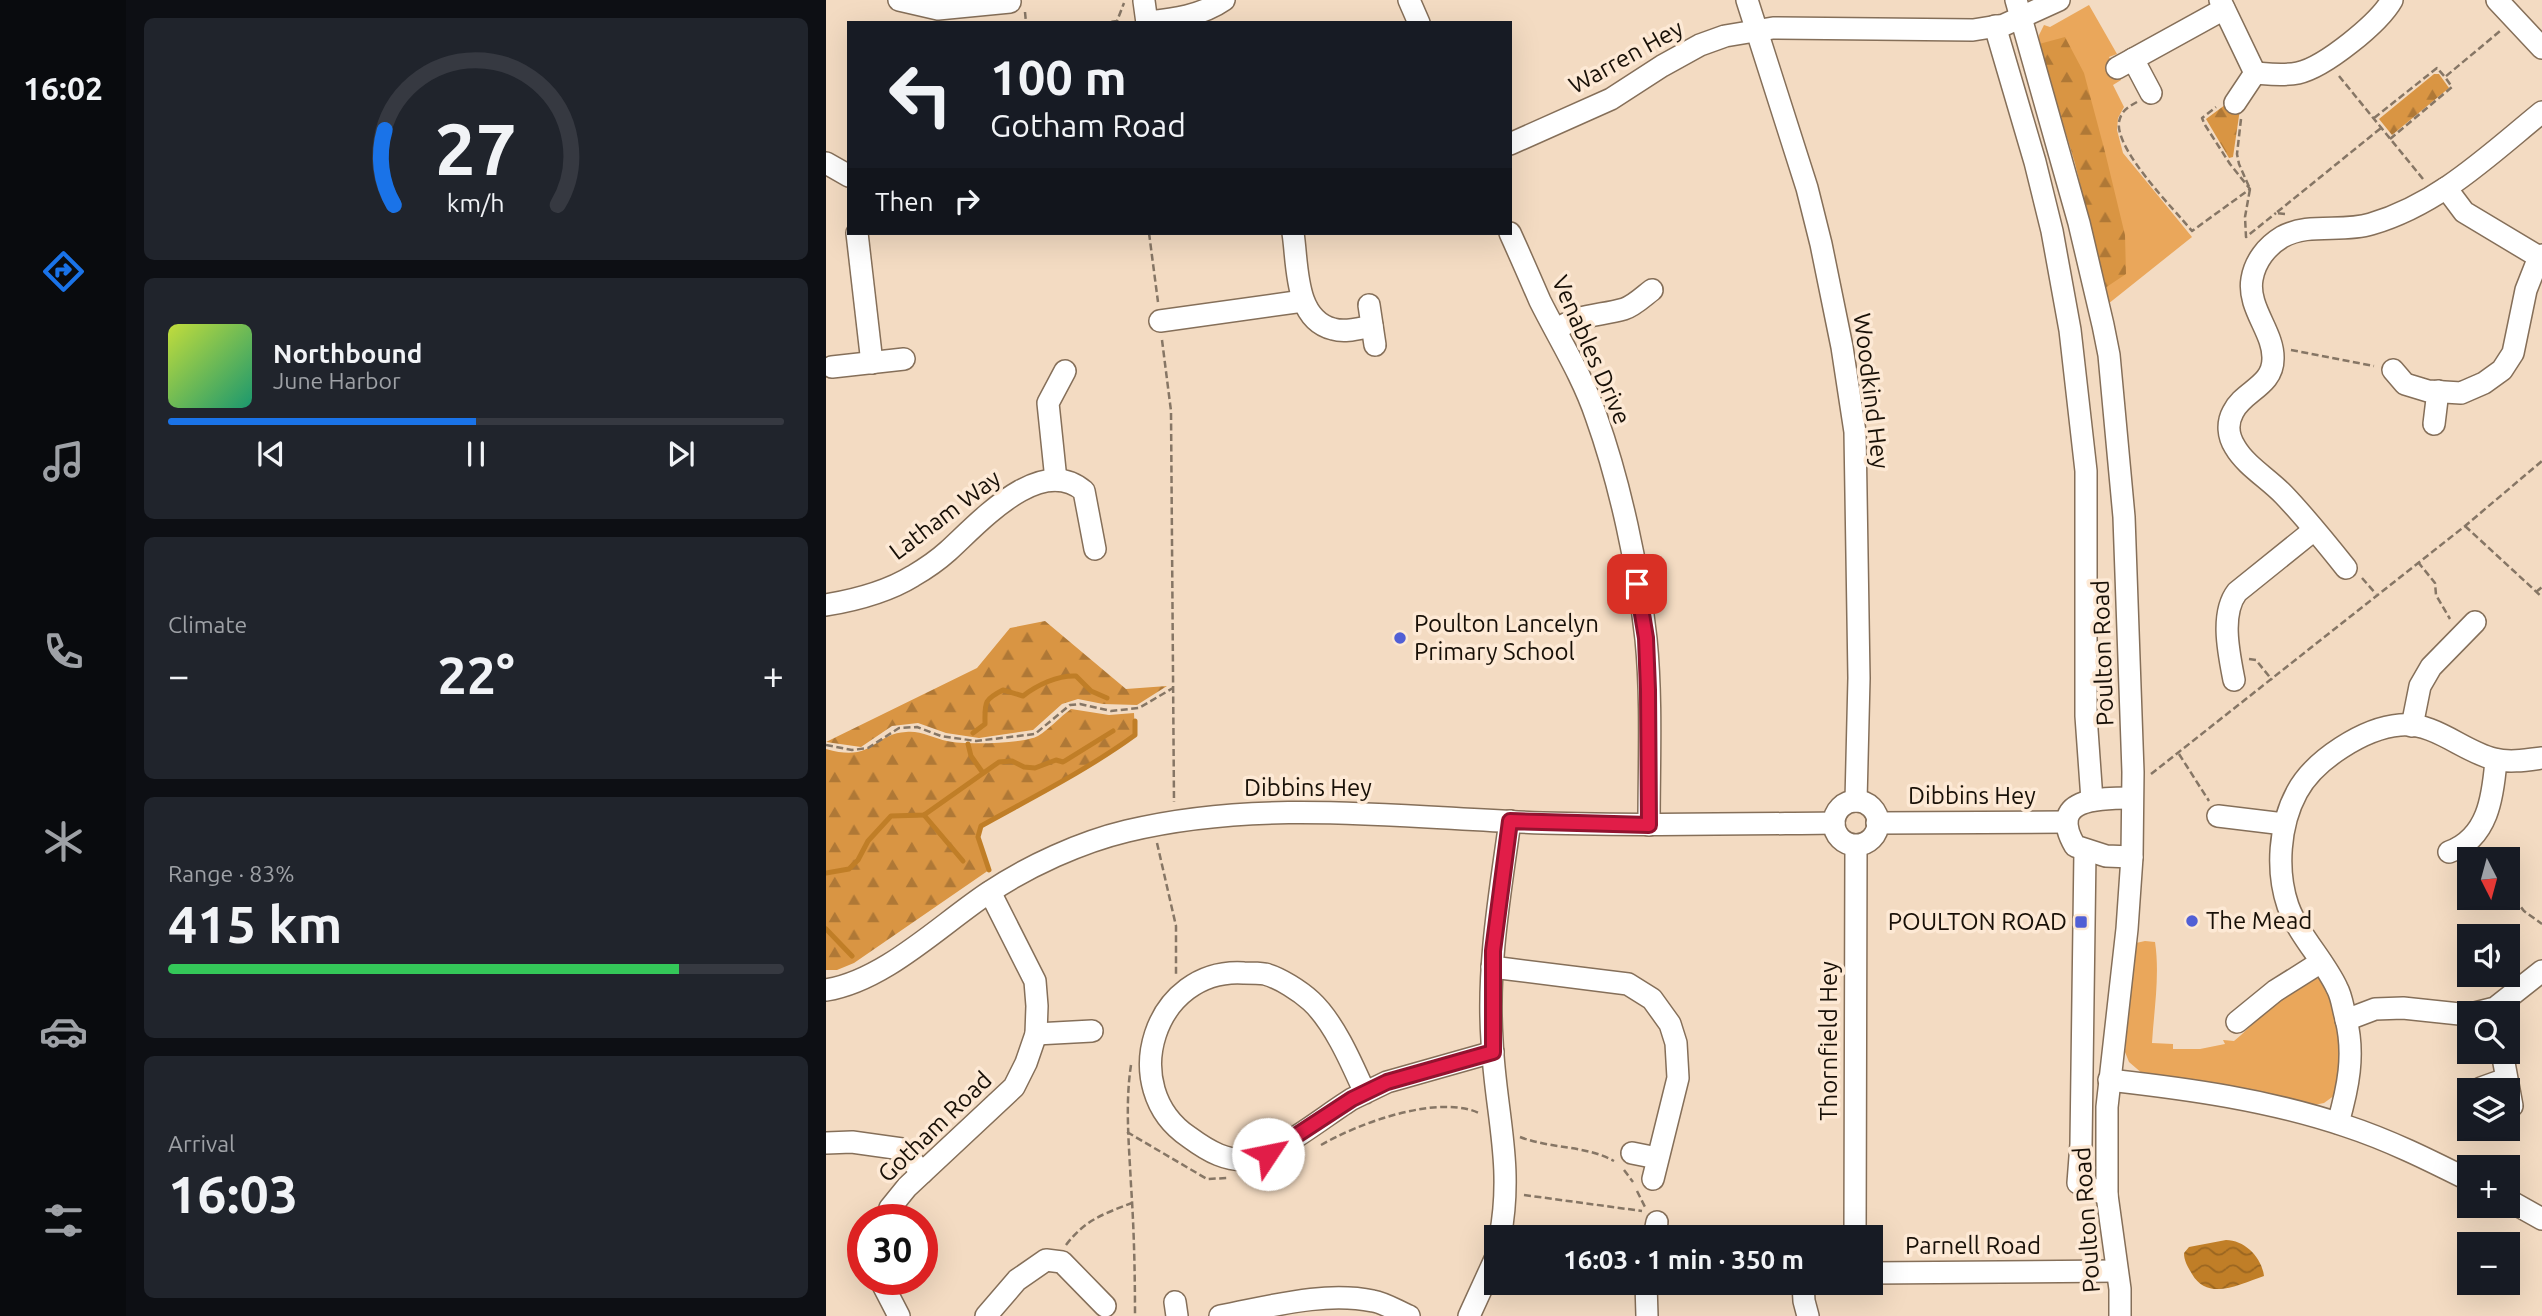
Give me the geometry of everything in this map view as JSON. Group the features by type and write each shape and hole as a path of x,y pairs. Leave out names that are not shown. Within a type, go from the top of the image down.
{"street":[{"path":"899,0 937,9 1010,2"},
{"path":"1159,21 1213,8 1224,0"},
{"path":"1409,0 1418,21"},
{"name":"Woodkind Hey","path":"1747,0 1807,188 1842,347 1855,432 1858,664 1856,801"},
{"name":"Warren Hey","path":"1512,143 1611,99 1662,66 1700,45 1725,36 1773,27 1973,30 1995,26 2018,10 2059,0"},
{"path":"2255,73 2301,73 2326,60 2350,44 2385,12 2392,0"},
{"path":"1144,1 1147,21"},
{"path":"2144,98 2125,63 2222,5 2255,73"},
{"path":"2508,7 2542,48"},
{"name":"Poulton Road","path":"2018,10 2079,223 2109,355 2128,585 2132,857 2127,929 2107,1107 2107,1195 2118,1271 2120,1316"},
{"path":"1995,26 2035,162 2052,231 2070,330 2086,471 2086,716 2092,800 2133,792"},
{"path":"2235,103 2255,73"},
{"path":"2346,568 2284,495 2235,448 2228,431 2233,412 2245,397 2262,384 2273,369 2273,348 2253,297 2252,279 2258,260 2269,247 2294,232 2366,226 2400,215 2441,192 2542,112"},
{"path":"826,163 847,175"},
{"path":"2393,370 2405,384 2461,393 2484,383 2501,370 2513,353 2526,290 2541,256 2464,212 2441,192"},
{"path":"858,235 872,363"},
{"path":"1293,235 1303,301 1310,313 1332,329 1374,336 1369,304"},
{"name":"Venables Drive","path":"1511,235 1574,363 1596,414 1614,472 1629,538 1646,638 1649,825"},
{"path":"1556,330 1566,322 1583,316 1627,308 1652,290"},
{"path":"1160,321 1303,301"},
{"path":"832,368 904,359"},
{"path":"1065,370 1048,403 1056,480 1077,485 1084,491 1087,535"},
{"path":"2434,424 2438,391"},
{"name":"Latham Way","path":"826,605 879,592 912,577 947,552 990,510 1039,483 1056,480"},
{"path":"2236,666 2228,615 2230,601 2237,592 2314,530"},
{"path":"2412,726 2420,686 2431,667 2468,635"},
{"path":"2338,1123 2348,1086 2351,1045 2346,1020 2338,989 2288,906 2283,882 2284,824 2297,791 2321,764 2348,743 2370,732 2401,725 2425,728 2496,760 2542,758"},
{"path":"2466,847 2493,798 2496,760"},
{"name":"Dibbins Hey","path":"2085,850 2075,846 2069,836 2066,822 2073,808 2092,800"},
{"path":"1856,801 1838,810 1834,823 1837,835 1843,841 1856,846"},
{"name":"Dibbins Hey","path":"1856,801 1868,805 1874,811 1877,822 1877,830 1872,838 1856,846"},
{"name":"Dibbins Hey","path":"826,990 867,976 990,891 1079,845 1128,831 1174,823 1230,814 1310,813 1649,825 1834,823"},
{"path":"1502,1225 1507,1193 1503,1127 1493,1052 1492,967 1510,821"},
{"path":"2225,821 2284,824"},
{"name":"Dibbins Hey","path":"1877,822 2066,822"},
{"name":"Thornfield Hey","path":"1855,1225 1856,846"},
{"path":"2107,1195 2078,1183 2081,1144 2085,850 2106,856 2132,857"},
{"name":"Gotham Road","path":"894,1204 907,1187 1014,1087 1036,1034 1035,981 990,891"},
{"path":"2237,1022 2275,991 2321,962"},
{"path":"1492,967 1628,984 1652,999 1670,1024 1676,1043 1678,1078 1655,1169 1632,1153"},
{"path":"2502,1001 2542,971"},
{"path":"1365,1093 1349,1057 1312,1002 1290,986 1265,974 1228,972 1200,979 1180,993 1163,1014 1154,1040 1150,1074 1155,1093 1165,1113 1184,1135 1206,1149 1231,1159 1252,1159 1268,1154 1352,1099 1365,1093 1387,1082 1493,1052"},
{"path":"2346,1020 2375,1009 2403,1008 2457,1014"},
{"path":"1036,1034 1082,1037"},
{"path":"2109,1080 2229,1096 2300,1112 2338,1123 2418,1155 2457,1174"},
{"path":"826,1143 852,1142 902,1149 922,1173"},
{"path":"2520,1207 2542,1219"},
{"path":"986,1316 1017,1280 1046,1260 1062,1262 1105,1306"},
{"name":"Parnell Road","path":"1883,1273 2118,1271"},
{"path":"1469,1316 1484,1283"},
{"path":"888,1295 899,1316"},
{"path":"1646,1295 1647,1316"},
{"path":"1804,1295 1808,1316"},
{"path":"1220,1316 1311,1299 1351,1299 1376,1301 1409,1316"}],"path":[{"path":"1117,21 1125,0"},
{"path":"2445,77 2508,7"},
{"path":"2326,60 2390,139 2441,192"},
{"path":"2374,118 2437,68 2445,77 2452,87 2390,139"},
{"path":"2144,98 2122,114 2119,124 2123,145 2192,231 2250,189"},
{"path":"2250,189 2230,164 2202,118 2227,98 2243,107 2236,154 2250,189 2245,217 2246,237 2381,128"},
{"path":"2276,213 2288,214"},
{"path":"1149,235 1171,411 1174,823"},
{"path":"2273,348 2319,354 2393,370"},
{"path":"2133,792 2542,461"},
{"path":"2465,526 2542,597"},
{"path":"2418,562 2435,583 2437,595 2449,614 2468,635"},
{"path":"2536,592 2542,587"},
{"path":"2236,666 2256,660 2272,680"},
{"path":"826,745 852,750 868,748 899,728 917,727 941,736 976,741 1035,734 1070,705 1080,704 1111,710 1139,708 1173,688"},
{"path":"2179,754 2225,821"},
{"path":"2520,906 2542,924"},
{"path":"1320,1146 1348,1129 1385,1117 1459,1106 1478,1112 1535,1142 1586,1150 1612,1159 1633,1181 1649,1212 1507,1193"},
{"path":"1127,1132 1207,1179 1236,1177"},
{"path":"1054,1261 1079,1228 1097,1217 1132,1203"}],"shaded area":[{"path":"2089,5 2117,54 2109,57 2121,80 2113,85 2124,107 2118,118 2117,130 2123,153 2192,237 2108,304 2098,251 2075,163 2039,44 2039,35 2044,25 2050,27"},
{"path":"2155,942 2156,954 2157,980 2152,1043 2173,1044 2173,1049 2200,1049 2225,1044 2223,1040 2234,1041 2284,995 2308,981 2320,978 2328,987 2343,1052 2335,1095 2324,1103 2314,1105 2272,1094 2143,1074 2129,1062 2125,1052 2136,943"}],"green space":[{"path":"2065,37 2084,73 2125,235 2126,274 2105,288 2075,163 2039,44"},
{"path":"2434,74 2439,74 2449,88 2392,135 2379,119"},
{"path":"2229,102 2240,109 2233,157 2229,158 2206,119"},
{"path":"1045,621 1126,689 1167,686 1137,705 1103,704 1078,699 1062,704 1033,730 979,738 946,733 918,723 892,726 861,747 826,742 977,668 1010,628"},
{"path":"1071,709 1109,715 1134,713 1135,735 1095,763 982,826 978,837 989,870 854,963 837,970 826,970 826,749 854,753 886,737 911,732 955,742 1020,741 1038,736"}],"water":[{"path":"2226,1240 2240,1243 2251,1251 2260,1263 2264,1276 2235,1286 2215,1289 2199,1282 2192,1274 2184,1253 2189,1247"}],"waterway":[{"path":"973,733 985,724 986,703 1003,690 1023,696 1048,681 1076,676 1091,691 1107,698"},
{"path":"989,870 978,837 981,826 1117,748 1135,735 1135,721"},
{"path":"826,873 849,869 858,860 868,841 891,816 924,815 999,762 1012,761 1024,767 1035,768 1056,760 1063,762 1113,731"},
{"path":"968,744 971,756 983,773"},
{"path":"924,815 963,861"},
{"path":"826,929 852,956"}],"place":[{"name":"Poulton Lancelyn Primary School","path":"1400,638"},
{"name":"The Mead","path":"2192,921"},
{"name":"POULTON ROAD","path":"2081,922"}],"route":[{"path":"1268,1154 1352,1099 1387,1082 1493,1052 1491,978 1510,821 1649,825 1646,638 1637,584"}]}
